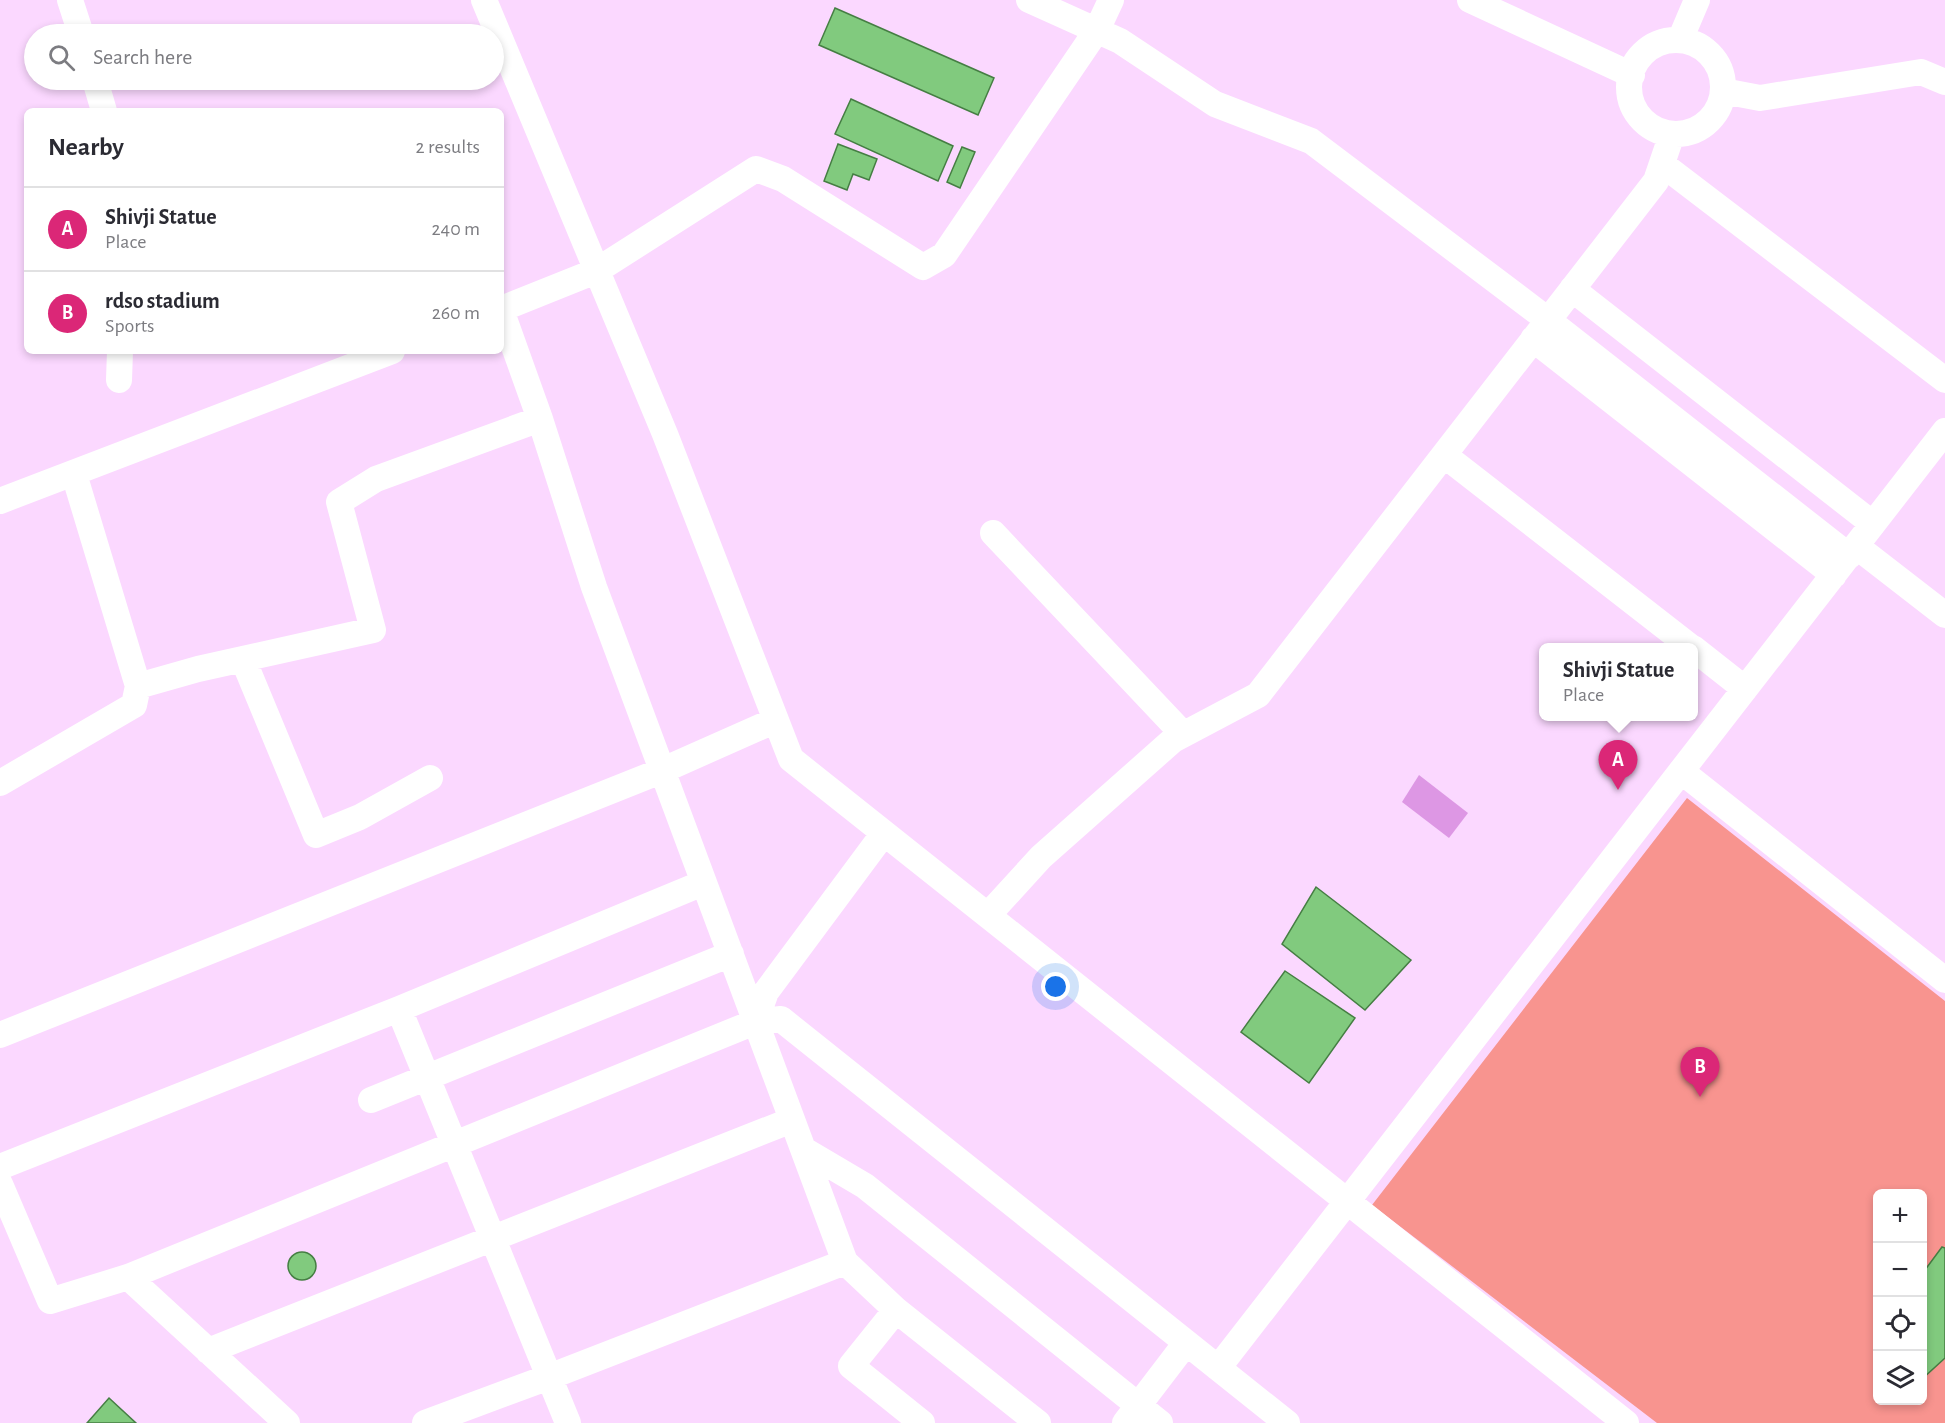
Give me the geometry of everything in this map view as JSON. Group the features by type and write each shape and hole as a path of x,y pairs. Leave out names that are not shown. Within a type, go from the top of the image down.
{"street":[{"path":"70,0 78,24"},
{"path":"484,0 494,24"},
{"path":"496,24 506,0"},
{"path":"1029,0 1120,41 1215,104 1311,141 1541,330 1846,559 1945,615"},
{"path":"504,308 597,271 756,169 783,179 923,267 944,255 1097,30 1111,0"},
{"path":"1470,0 1632,75"},
{"path":"1680,40 1697,0"},
{"path":"1680,40 1697,44 1712,56 1720,69 1723,91 1718,109 1706,123 1695,130 1672,134 1657,130 1640,117 1631,99 1629,82 1632,75 1636,62 1646,50 1659,42 1680,40"},
{"path":"504,49 665,434 791,759 1626,1423"},
{"path":"1723,91 1760,98 1921,72 1945,82"},
{"path":"97,90 103,108"},
{"path":"988,915 1041,857 1173,740 1258,694 1656,181 1672,134"},
{"path":"1662,164 1945,380"},
{"path":"1572,290 1873,524"},
{"path":"504,317 540,419 594,587 845,1262 896,1310 1038,1423"},
{"path":"119,380 120,354"},
{"path":"0,501 384,354"},
{"path":"138,686 198,669 373,630 339,502 376,479 540,419"},
{"path":"1218,1368 1945,431"},
{"path":"1444,455 1687,643"},
{"path":"0,783 134,705 138,686 74,474"},
{"path":"993,533 1183,734"},
{"path":"1698,652 1745,688"},
{"path":"243,659 316,835 360,817 430,778"},
{"path":"0,1035 661,771 776,720"},
{"path":"1681,771 1945,980"},
{"path":"755,1022 766,992 884,832"},
{"path":"0,1167 399,1009 703,883"},
{"path":"371,1100 731,954"},
{"path":"399,1009 568,1423"},
{"path":"0,1184 50,1300 128,1277 755,1022 781,1019 1287,1423"},
{"path":"208,1351 792,1120"},
{"path":"804,1150 865,1186 1132,1414 1160,1423"},
{"path":"425,1423 845,1262"},
{"path":"128,1277 287,1423"},
{"path":"896,1310 851,1366 922,1423"},
{"path":"1132,1414 1186,1343"}],"shaded area":[{"path":"1419,775 1468,813 1449,838 1402,802"},
{"path":"1687,798 1945,1001 1945,1423 1657,1423 1372,1205"}],"building":[{"path":"835,8 994,78 978,115 819,45"},
{"path":"851,99 953,146 938,181 835,134"},
{"path":"838,144 877,159 869,180 853,174 847,190 824,181"},
{"path":"962,147 975,152 960,188 947,182"},
{"path":"1316,887 1411,960 1365,1010 1282,944"},
{"path":"1285,971 1355,1018 1309,1083 1241,1032"},
{"path":"1942,1247 1945,1248 1945,1358 1927,1374 1927,1297 1927,1267"},
{"path":"302,1252 312,1256 316,1266 312,1276 302,1280 292,1276 288,1266 292,1256"},
{"path":"109,1398 136,1423 87,1423"}],"place":[{"name":"Shivji Statue","path":"1618,790"},
{"name":"rdso stadium","path":"1700,1097"}]}
